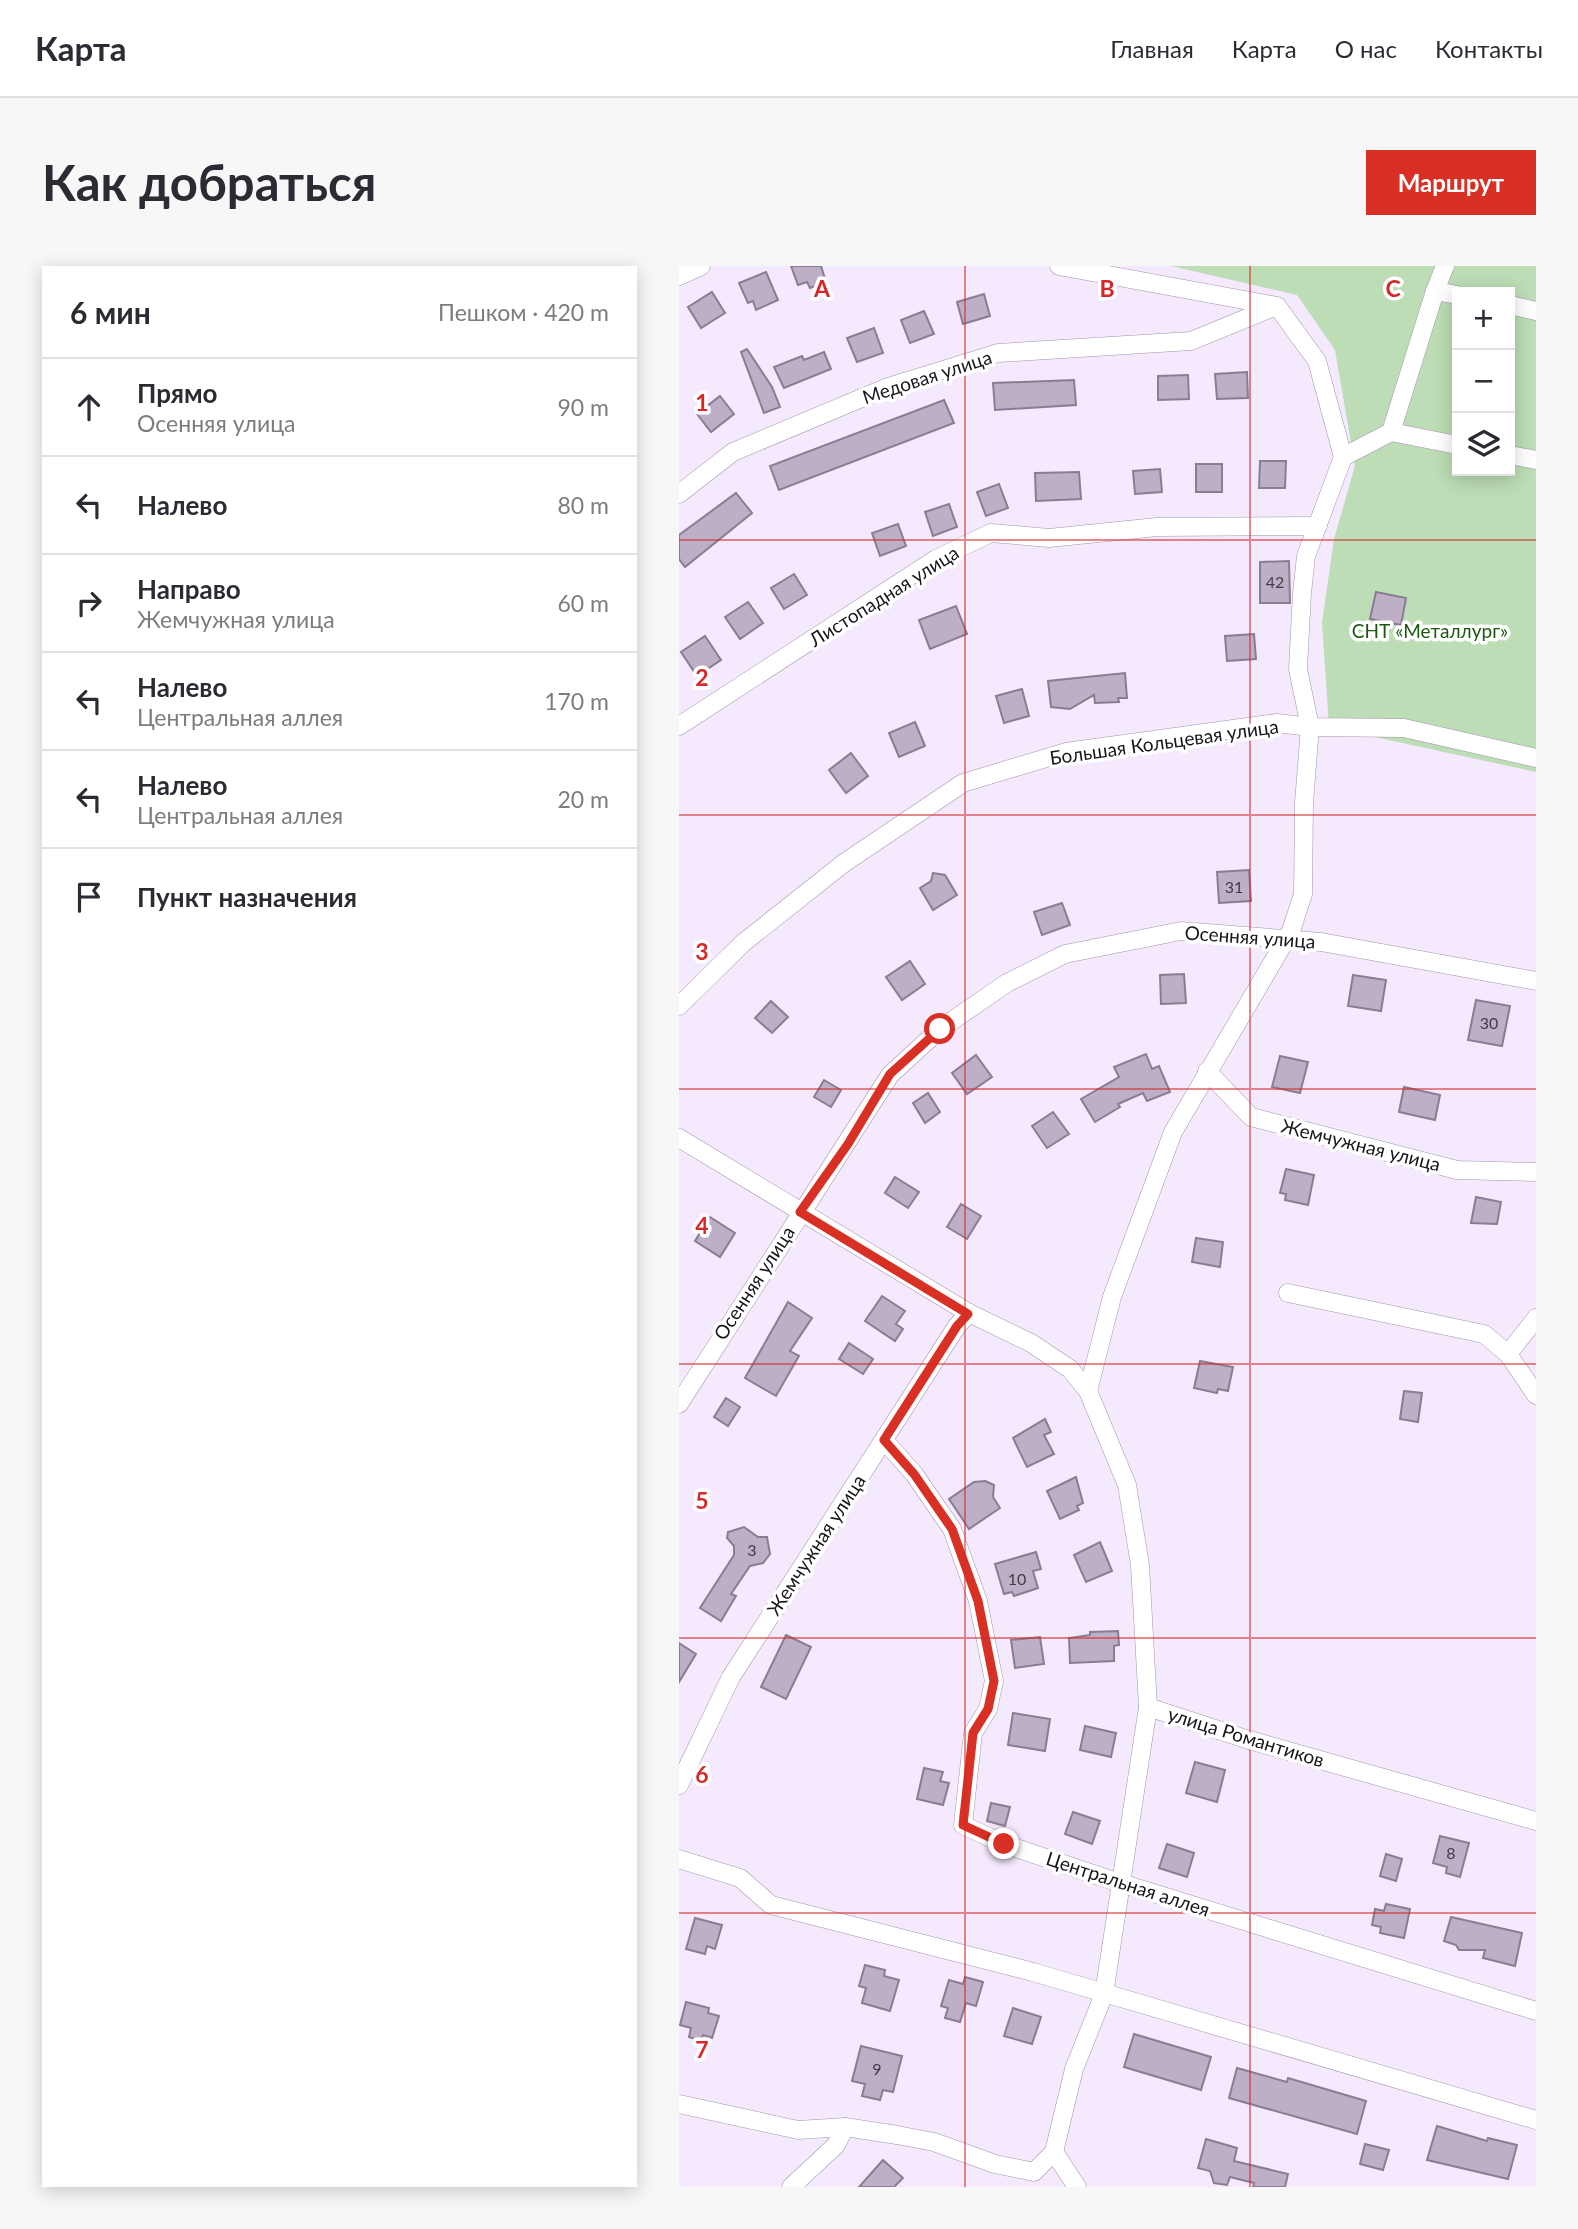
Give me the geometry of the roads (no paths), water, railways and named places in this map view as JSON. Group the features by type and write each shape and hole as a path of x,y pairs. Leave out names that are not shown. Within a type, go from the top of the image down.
{"street":[{"path":"679,275 701,266"},
{"path":"1059,266 1277,306 1317,361 1343,457 1306,556 1298,668 1310,727 1304,803 1303,894 1286,939 1173,1132 1120,1275 1088,1391"},
{"path":"1391,432 1445,266"},
{"path":"1435,290 1452,294"},
{"name":"Медовая улица","path":"679,494 733,452 888,387 998,353 1191,341 1277,306"},
{"path":"1515,307 1536,311"},
{"path":"1343,457 1391,432 1452,444"},
{"path":"1515,456 1536,460"},
{"name":"Листопадная улица","path":"679,726 936,559 991,533 1049,538 1157,527 1318,526"},
{"name":"Большая Кольцевая улица","path":"679,1006 743,943 844,863 963,783 1066,752 1277,723 1310,727 1404,728 1536,758"},
{"name":"Осенняя улица","path":"679,1404 800,1212 848,1144 890,1074 940,1029 1007,983 1065,954 1181,931 1321,942 1536,981"},
{"name":"Жемчужная улица","path":"1207,1071 1251,1117 1457,1170 1536,1172"},
{"name":"улица Романтиков","path":"679,1138 968,1314 1031,1343 1070,1369 1088,1391 1127,1485 1140,1565 1148,1707 1246,1739 1536,1821"},
{"path":"1288,1293 1484,1334 1509,1354 1536,1395"},
{"name":"Жемчужная улица","path":"679,1785 731,1677 957,1326 968,1314"},
{"path":"1509,1354 1536,1318"},
{"name":"Центральная аллея","path":"884,1440 914,1474 952,1529 978,1601 994,1681 988,1709 973,1733 963,1825 1004,1844 1119,1882 1536,2011"},
{"path":"679,2104 798,2130 845,2127 934,2143 995,2164 1034,2172 1054,2152 1074,2069 1104,1994 1119,1882 1148,1707"},
{"path":"679,1860 740,1878 771,1905 1033,1972 1536,2120"},
{"path":"791,2187 836,2146 845,2127"},
{"path":"1054,2152 1077,2187"}],"park label":[{"name":"СНТ «Металлург»","path":"1430,631"}]}
